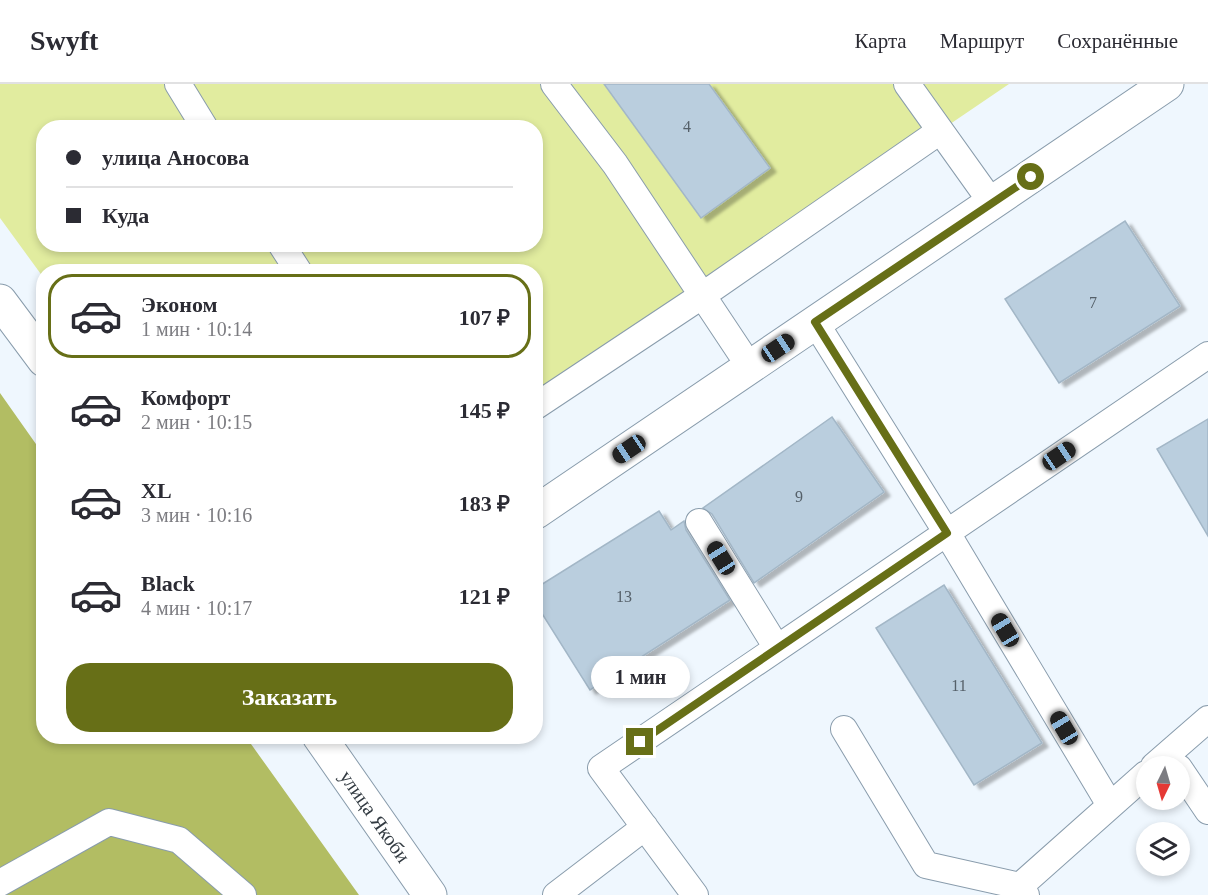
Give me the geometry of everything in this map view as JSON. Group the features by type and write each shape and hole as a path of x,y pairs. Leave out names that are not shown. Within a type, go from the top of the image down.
{"street":[{"path":"543,507 1167,84"},
{"path":"0,301 36,349"},
{"name":"улица Якоби","path":"325,744 430,895"}],"lane":[{"path":"178,84 200,120"},
{"path":"554,84 615,164 740,352"},
{"path":"907,84 992,203"},
{"path":"543,401 703,296 940,131"},
{"path":"815,322 947,533 1110,806"},
{"path":"695,895 601,768 1208,355"},
{"path":"699,522 777,648"},
{"path":"1177,756 1208,719"},
{"path":"844,729 926,865 1023,890 1136,783"},
{"path":"1190,789 1208,811"},
{"path":"0,883 109,822 179,840 243,895"},
{"path":"556,895 645,827"}],"green space":[{"path":"0,84 1009,84 543,400 543,264 36,264 36,267 0,218"},
{"path":"0,393 36,444 36,744 251,744 359,895 0,895"}],"building":[{"path":"604,84 709,84 770,168 701,218"},
{"path":"1125,221 1180,306 1059,383 1005,299"},
{"path":"832,417 884,492 754,583 712,514 703,508"},
{"path":"1208,419 1208,536 1157,449"},
{"path":"659,511 671,530 684,521 686,530 730,600 590,690 543,615 543,584"},
{"path":"944,585 1042,743 974,785 876,628"}],"route":[{"path":"640,742 947,533 815,322 1031,177"}]}
